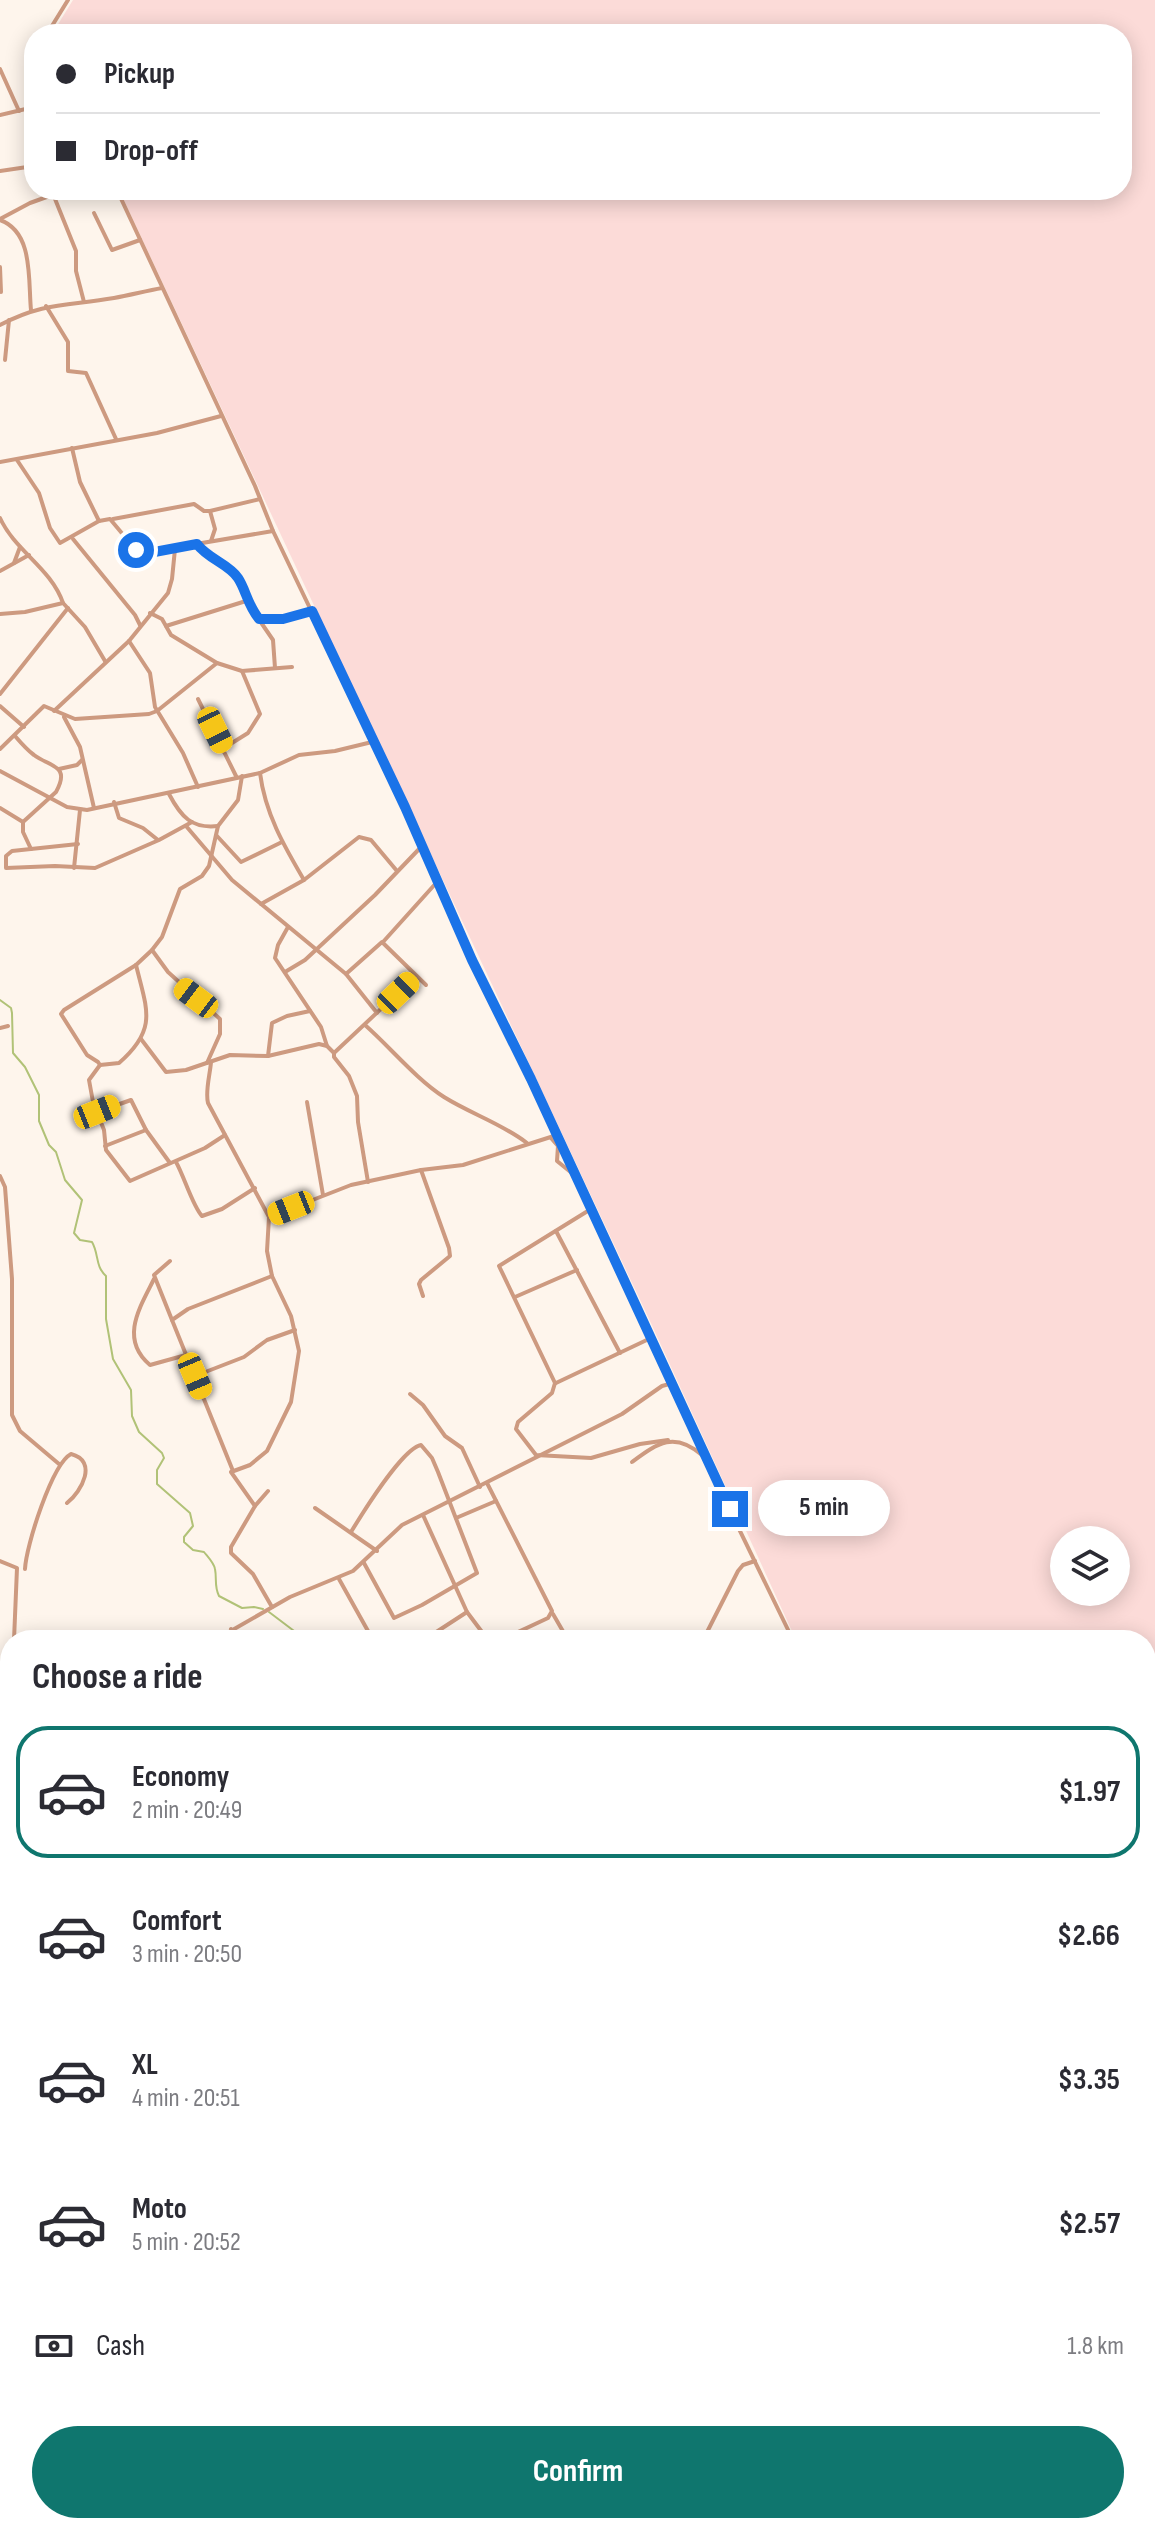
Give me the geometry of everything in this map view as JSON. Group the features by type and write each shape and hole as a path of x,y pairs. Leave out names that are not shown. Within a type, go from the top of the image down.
{"street":[{"path":"53,24 66,2 56,0"},
{"path":"0,69 3,83 19,111"},
{"path":"0,115 24,110"},
{"path":"0,171 24,167"},
{"path":"0,219 40,200"},
{"path":"55,200 76,251 76,271 84,302"},
{"path":"122,200 472,960 788,1630"},
{"path":"94,213 112,250 140,240"},
{"path":"0,219 11,225 23,245 29,273 31,310"},
{"path":"0,267 1,292"},
{"path":"0,325 46,306 162,288"},
{"path":"46,306 68,342 68,371 86,373 116,439"},
{"path":"5,360 9,320"},
{"path":"0,462 157,433 221,416"},
{"path":"72,448 80,482 99,521"},
{"path":"17,460 39,493 55,538 60,543 99,521 194,504 204,511 210,511 260,499"},
{"path":"210,511 215,529 211,541"},
{"path":"0,518 20,547 54,584 63,603 69,607 105,661"},
{"path":"110,519 139,553 273,531"},
{"path":"73,538 140,625"},
{"path":"197,544 205,554 238,578 246,601 273,640 275,669"},
{"path":"14,563 20,547"},
{"path":"54,711 129,641 171,586 175,548"},
{"path":"0,571 29,555"},
{"path":"166,626 246,601"},
{"path":"0,614 63,603"},
{"path":"0,694 69,607"},
{"path":"259,619 283,619 312,611"},
{"path":"150,613 162,619 171,635 217,663 242,671 292,667"},
{"path":"129,641 150,673 157,711 183,753 198,787"},
{"path":"0,749 44,706 64,717 85,719 157,711 217,663"},
{"path":"224,748 248,733 260,714 242,671"},
{"path":"100,1065 87,1055 63,1018 62,1011 136,965 152,950 162,937 180,889 202,876 209,866 218,826 238,800 240,776 198,699"},
{"path":"0,706 24,727"},
{"path":"64,717 80,747 94,808"},
{"path":"15,736 36,757 59,769 77,765 83,759"},
{"path":"0,772 80,810 260,773 299,755 372,742"},
{"path":"31,849 23,832 23,822 60,786 59,769"},
{"path":"260,773 268,808 282,842 304,880"},
{"path":"169,794 178,811 224,872 346,974 377,1013"},
{"path":"114,802 119,818 143,828 159,840"},
{"path":"0,808 23,822"},
{"path":"74,868 80,810"},
{"path":"78,844 8,853 3,864 6,868 95,868 189,824 204,828 218,826"},
{"path":"217,836 241,862 282,842"},
{"path":"261,904 304,880 359,837 371,840 398,872"},
{"path":"285,972 305,960 421,847"},
{"path":"346,974 382,942 437,882"},
{"path":"288,927 275,953 324,1034 327,1046 353,1083 368,1182"},
{"path":"382,942 426,985"},
{"path":"152,950 168,972 220,1019 220,1034 209,1064 210,1087 206,1095 269,1217 267,1251 272,1276 291,1316 299,1351 295,1389 286,1414 260,1458 230,1474 255,1506"},
{"path":"136,965 148,1017 141,1039 119,1063 100,1065 89,1080 104,1130 105,1146 130,1181 225,1135"},
{"path":"334,1053 416,976"},
{"path":"268,1056 272,1023 310,1011"},
{"path":"365,1025 432,1089 501,1125 527,1143"},
{"path":"0,1028 8,1026"},
{"path":"141,1039 166,1072 209,1064 230,1055 268,1056 319,1044 327,1046"},
{"path":"97,1112 131,1100 146,1130 188,1182 196,1209 202,1216 222,1209 255,1188"},
{"path":"307,1102 323,1195"},
{"path":"105,1146 146,1130"},
{"path":"269,1217 323,1195 368,1182 421,1170 463,1165 557,1135"},
{"path":"550,1136 558,1146 557,1161 575,1176"},
{"path":"421,1170 450,1256 421,1280 419,1284 423,1296"},
{"path":"0,1176 12,1279 12,1415 20,1431 59,1464"},
{"path":"591,1209 499,1266 555,1383 552,1393 516,1425 518,1434 536,1455 591,1458 640,1444 668,1440 684,1443 704,1457"},
{"path":"556,1231 620,1353"},
{"path":"170,1261 156,1273 133,1326 137,1349 150,1365 187,1355"},
{"path":"515,1297 577,1270"},
{"path":"172,1320 197,1305 272,1276"},
{"path":"154,1279 233,1471"},
{"path":"195,1376 244,1357 267,1340 295,1330"},
{"path":"555,1383 651,1338"},
{"path":"231,1629 271,1607 339,1579 364,1563 394,1530 536,1455 622,1414 662,1386 673,1383"},
{"path":"410,1394 423,1405 445,1436 462,1448 480,1487"},
{"path":"632,1462 668,1440"},
{"path":"351,1532 371,1499 410,1450 418,1445 424,1447 432,1458 477,1573 394,1618 364,1563"},
{"path":"25,1569 31,1535 59,1464 71,1454 78,1455 86,1471 81,1488 67,1503"},
{"path":"487,1483 562,1630"},
{"path":"268,1491 255,1506 230,1550 253,1574 271,1607"},
{"path":"456,1518 496,1501"},
{"path":"315,1508 377,1551"},
{"path":"423,1515 467,1612 474,1624 483,1630"},
{"path":"0,1561 17,1568 14,1630"},
{"path":"708,1630 738,1571 743,1565 755,1561"},
{"path":"339,1579 367,1630"},
{"path":"439,1630 467,1612"},
{"path":"521,1630 553,1614"}],"shaded area":[{"path":"73,0 1155,0 1155,1630 791,1630 649,1319 124,200 1132,200 1132,24 58,24"}],"waterway":[{"path":"0,1000 11,1008 13,1053 25,1067 39,1095 39,1121 49,1145 56,1152 65,1180 82,1200 74,1233 80,1240 92,1242 100,1268 106,1276 106,1319 113,1359 131,1390 132,1416 139,1432 164,1458 157,1470 157,1484 190,1513 193,1526 184,1537 184,1542 193,1550 204,1552 212,1562 219,1596 242,1608 263,1609"},
{"path":"269,1612 293,1630"}],"route":[{"path":"136,550 149,553 197,544 212,560 238,578 246,601 259,619 283,619 312,611 730,1509"}]}
